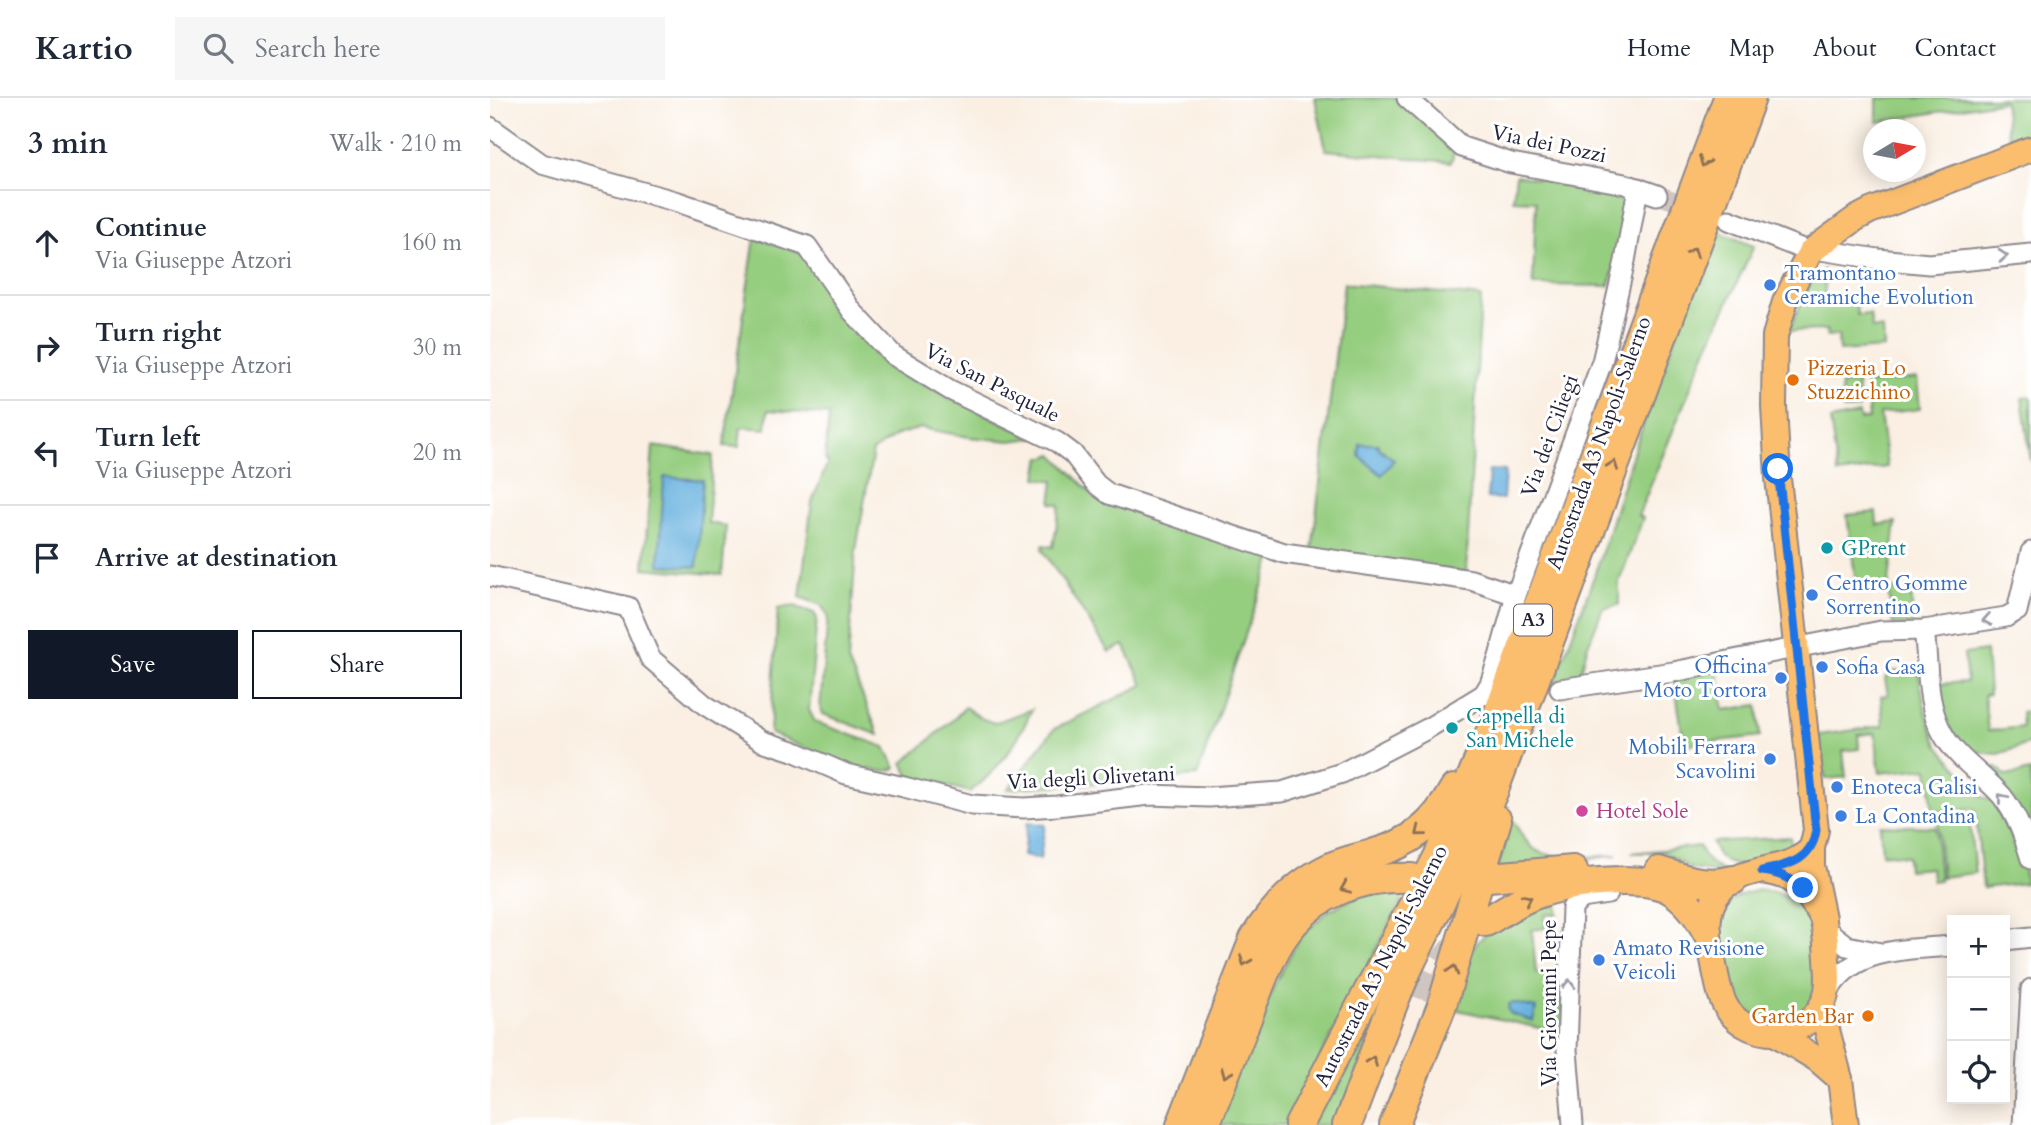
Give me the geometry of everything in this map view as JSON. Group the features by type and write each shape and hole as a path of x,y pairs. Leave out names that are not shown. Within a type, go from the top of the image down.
{"highway":[{"name":"Autostrada A3 Napoli-Salerno","path":"1299,1125 1439,855 1492,701 1728,98"},
{"name":"Autostrada A3 Napoli-Salerno","path":"1348,1125 1400,987 1494,790 1751,98"},
{"path":"1394,1125 1441,1008 1496,824 1554,664 1577,591 1597,509"},
{"name":"A3","path":"1181,1125 1254,939 1268,916 1299,885 1325,870 1350,860 1386,851 1419,834 1444,807 1475,749 1492,701"},
{"path":"1489,877 1622,867 1658,871 1706,884 1733,880"},
{"path":"1205,1125 1265,972 1291,928 1326,897 1346,887 1364,881 1412,878"},
{"path":"1486,922 1526,898 1554,888 1632,881 1655,883 1679,895 1690,906 1707,932"},
{"path":"1376,1125 1426,1001"}],"main road":[{"path":"1812,848 1794,862 1747,873 1733,880 1721,890 1708,917 1707,932 1721,998 1738,1021 1762,1033 1789,1032 1802,1026 1813,1017 1824,1000 1829,980 1824,923 1813,874 1812,848 1816,830 1778,478 1773,363 1775,335 1785,302 1812,250 1842,228 1870,211 2031,149"},
{"path":"1762,871 1777,873 1803,888 1824,923"},
{"path":"1824,1000 1846,1125"},
{"path":"1776,1034 1817,1059 1840,1079"}],"street":[{"name":"Via dei Pozzi","path":"1407,98 1462,147 1511,163 1625,184 1657,195"},
{"name":"Via San Pasquale","path":"490,127 542,164 678,202 807,246 852,311 893,355 950,390 1057,442 1073,454 1096,484 1109,494 1284,553 1471,580 1516,595"},
{"name":"Via dei Ciliegi","path":"1492,701 1499,657 1516,595 1602,362 1638,188"},
{"path":"1730,220 1812,250 1878,259 1929,264 2031,254"},
{"path":"1560,689 1673,672 1881,631 1924,630 2006,617 2017,611 2031,552"},
{"name":"Via degli Olivetani","path":"490,576 628,607 650,658 705,705 762,741 846,774 972,805 1024,808 1149,795 1209,797 1282,793 1342,773 1492,701"},
{"path":"1924,630 1928,686 1936,722 1959,756 2001,795 2016,816 2031,859"},
{"name":"Via Giovanni Pepe","path":"1573,1125 1567,1050 1572,908 1582,898 1614,893 1632,881"},
{"path":"1824,923 1840,942 1847,946 1882,953 1947,946"},
{"path":"2010,939 2031,937"},
{"path":"1824,1000 1833,982 1849,967 1882,953"},
{"path":"2023,1125 2031,989"}],"green space":[{"path":"1315,98 1398,98 1455,149 1451,162 1326,150"},
{"path":"1877,98 2031,98 2031,134 2009,142 2004,101 1895,119 1877,119"},
{"path":"1516,175 1628,195 1617,259 1609,286 1533,285 1536,201 1513,200"},
{"path":"1714,230 1754,246 1706,350 1638,516 1643,518 1619,582 1619,605 1603,608 1587,648 1579,680 1554,684 1596,571 1634,450"},
{"path":"755,237 801,253 898,371 1034,438 1010,441 921,428 897,435 873,451 856,550 848,661 879,735 823,714 820,708 828,616 821,605 800,597 812,502 828,462 825,460 829,415 768,410 766,429 741,427 739,447 724,446"},
{"path":"1824,269 1825,302 1856,300 1857,315 1870,314 1872,328 1883,329 1884,348 1839,351 1838,335 1827,336 1827,330 1789,331 1809,284"},
{"path":"1344,283 1481,297 1466,573 1312,550"},
{"path":"1917,378 1920,409 1880,414 1887,467 1838,474 1830,420 1859,414 1860,420 1869,419 1866,384"},
{"path":"1857,383 1859,409 1843,410 1841,384"},
{"path":"2031,397 2031,462 2022,398"},
{"path":"653,446 713,455 708,523 726,526 722,575 644,568"},
{"path":"1053,454 1097,499 1151,514 1272,557 1197,776 1008,789 1054,729 1143,685 1124,645 1109,652 1042,549 1043,545 1053,547 1060,505 1051,503 1054,481 1037,478 1041,457"},
{"path":"1876,512 1877,525 1896,522 1888,590 1857,591 1847,515"},
{"path":"1911,589 1913,625 1893,625 1888,590"},
{"path":"794,606 814,613 817,618 809,710 815,722 885,747 896,768 885,771 853,766 770,733 778,608"},
{"path":"1986,651 1989,694 1984,695 1988,731 2022,727 2021,712 2031,711 2031,743 1999,754 1974,752 1965,748 1943,721 1937,684 1967,682 1964,654"},
{"path":"1716,663 1724,710 1758,705 1760,736 1684,745 1673,672"},
{"path":"1918,670 1926,713 1938,745 1982,797 1995,801 2007,819 2023,863 2026,883 1983,888 1975,809 1933,812 1928,768 1880,773 1875,733 1858,735 1859,749 1843,751 1846,777 1825,779 1819,735 1883,726 1881,696 1888,695 1885,679 1889,672"},
{"path":"965,707 994,723 1032,709 1007,755 970,792 909,776 903,763"},
{"path":"1997,767 2006,776 2031,771 2031,859 1977,772"},
{"path":"1511,816 1526,841 1540,852 1574,857 1617,855 1497,873"},
{"path":"1969,817 1975,873 1942,877 1937,820"},
{"path":"1880,825 1935,827 1940,880 1932,881 1931,868 1908,870 1907,856 1882,853"},
{"path":"1790,837 1792,848 1786,856 1743,865 1727,862 1715,850 1712,842"},
{"path":"1699,846 1711,863 1730,874 1692,869 1664,852 1631,853"},
{"path":"1409,888 1285,1125 1214,1125 1275,983 1300,937 1329,910 1363,894"},
{"path":"1759,890 1775,892 1796,901 1808,912 1816,941 1820,985 1803,1013 1777,1025 1749,1016 1739,1006 1732,993 1724,960 1722,926 1730,902 1743,894"},
{"path":"1557,901 1558,914 1545,915 1546,928 1532,930 1536,973 1551,972 1563,981 1562,1033 1449,1008 1464,965 1478,941 1509,920"},
{"path":"1375,1001 1383,1005 1337,1125 1309,1125"}],"water":[{"path":"1360,444 1378,444 1378,447 1394,460 1382,475 1359,456"},
{"path":"1489,470 1505,471 1503,499 1487,498"},
{"path":"664,477 703,480 697,567 659,565"},
{"path":"1027,823 1045,825 1040,859 1023,856"},
{"path":"1509,1004 1536,1008 1533,1021 1511,1014 1508,1010"}],"tunnel":[{"path":"1657,195 1699,209"},
{"path":"1426,1001 1439,970 1459,944"}],"place":[{"name":"Tramontano Ceramiche Evolution","path":"1770,285"},
{"name":"Pizzeria Lo Stuzzichino","path":"1793,380"},
{"name":"GPrent","path":"1827,548"},
{"name":"Centro Gomme Sorrentino","path":"1812,595"},
{"name":"Sofia Casa","path":"1822,667"},
{"name":"Officina Moto Tortora","path":"1781,678"},
{"name":"Cappella di San Michele","path":"1452,728"},
{"name":"Mobili Ferrara Scavolini","path":"1770,759"},
{"name":"Enoteca Galisi","path":"1837,787"},
{"name":"Hotel Sole","path":"1582,811"},
{"name":"La Contadina","path":"1841,816"},
{"name":"Amato Revisione Veicoli","path":"1599,960"},
{"name":"Garden Bar","path":"1868,1016"}],"route":[{"path":"1778,469 1816,830 1812,848 1806,854 1787,865 1762,871 1777,873 1803,888"}]}
